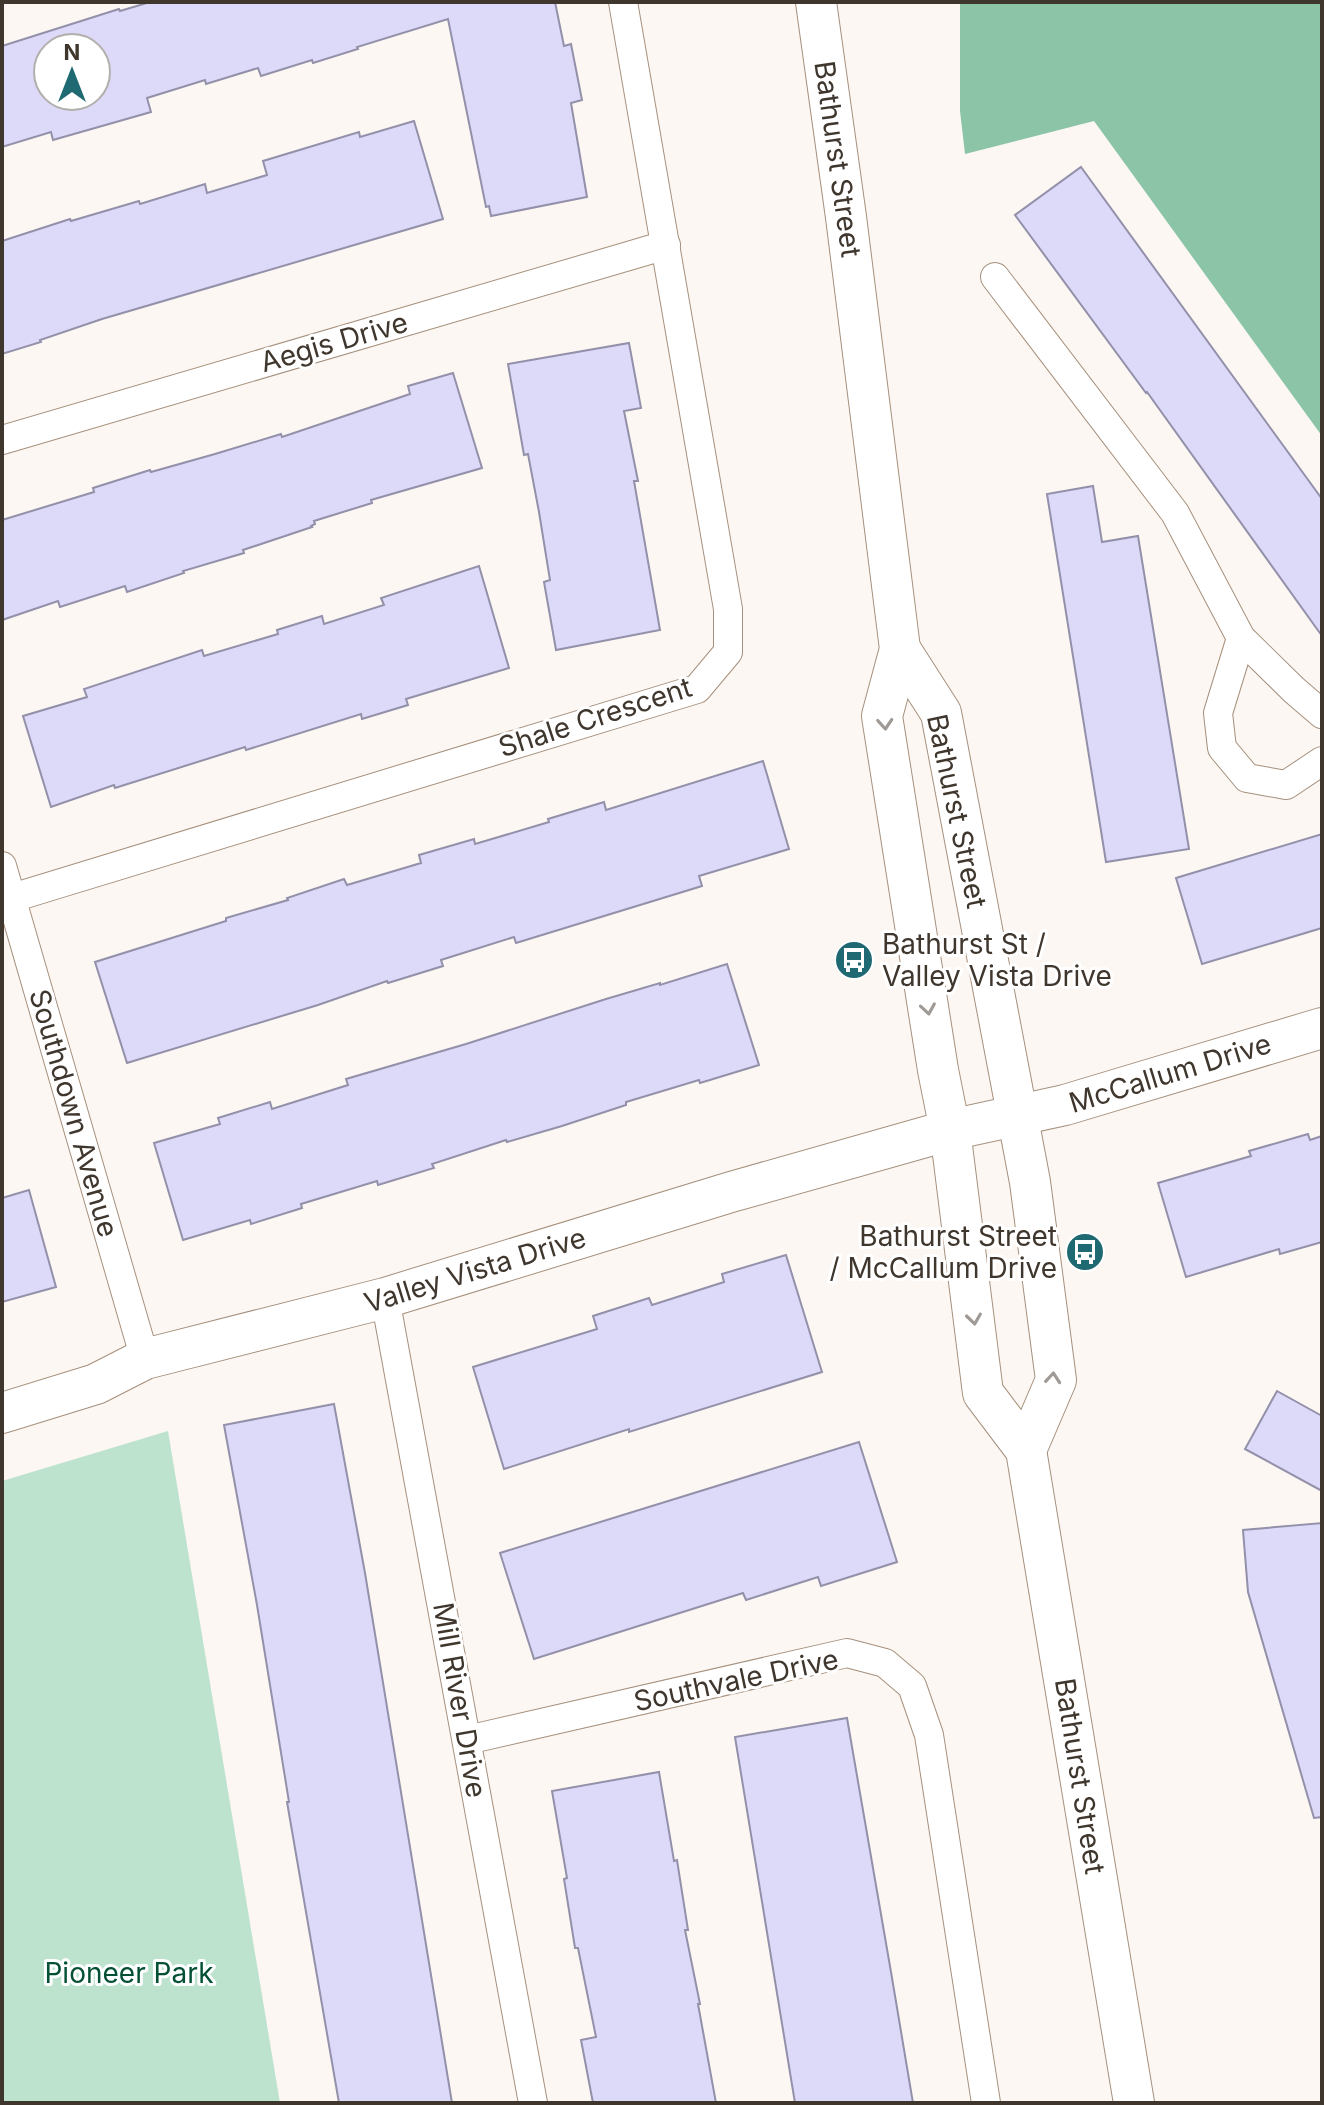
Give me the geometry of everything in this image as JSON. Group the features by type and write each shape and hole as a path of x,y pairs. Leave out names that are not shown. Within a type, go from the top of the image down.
{"main road":[{"name":"Bathurst Street","path":"816,2 900,649 882,716 950,1130 983,1393 1026,1450 1134,2103"},
{"name":"Bathurst Street","path":"900,649 941,713 1030,1182 1056,1380 1026,1450"},
{"name":"McCallum Drive","path":"950,1130 1065,1105 1322,1028"},
{"name":"Valley Vista Drive","path":"2,1413 96,1384 145,1359 385,1298 731,1192 950,1130"}],"street":[{"name":"Shale Crescent","path":"7,899 697,689 728,652 728,609 623,2"},
{"name":"Aegis Drive","path":"2,440 666,245"},
{"path":"995,277 1175,513 1241,638 1322,714"},
{"path":"1241,638 1218,713 1222,748 1247,778 1286,785 1322,761"},
{"name":"Southdown Avenue","path":"2,866 7,899 145,1359"},
{"name":"Mill River Drive","path":"385,1298 533,2103"},
{"name":"Southvale Drive","path":"467,1740 847,1653 885,1663 912,1686 929,1735 986,2103"}],"green space":[{"path":"960,2 1322,2 1322,436 1094,121 965,154 960,111"},
{"name":"Pioneer Park","path":"168,1431 280,2103 2,2103 2,1481"}],"building":[{"path":"150,2 555,2 564,46 571,44 582,100 571,103 587,197 491,216 489,206 486,207 448,19 313,63 312,60 261,76 258,68 206,84 205,80 147,98 151,112 53,140 51,132 2,147 2,46 32,37 32,112 112,112 112,32 46,32"},
{"path":"414,121 443,219 102,319 2,354 2,241 70,219 139,201 140,204 205,184 207,193 267,175 263,161 359,132 360,137"},
{"path":"1081,167 1322,499 1322,636 1015,215"},
{"path":"629,343 641,408 624,411 638,481 634,481 660,630 556,650 544,582 550,580 539,512 528,454 524,455 508,364"},
{"path":"453,373 482,468 371,500 372,503 314,521 312,527 243,550 244,553 127,592 125,586 60,607 58,601 2,620 2,520 94,492 93,488 150,470 281,434 282,437 410,394 408,386"},
{"path":"1093,486 1102,542 1138,536 1189,849 1106,862 1047,494"},
{"path":"479,566 509,668 406,699 408,705 362,719 361,714 115,788 114,785 51,807 23,716 87,697 84,689 202,650 204,656 278,634 277,630 322,616 324,624 384,605 381,598"},
{"path":"763,761 789,849 699,876 702,886 516,943 514,937 441,960 443,966 127,1063 95,962 226,921 226,918 344,879 347,885 421,863 419,855 474,839 475,844 604,802 606,810"},
{"path":"1322,834 1322,928 1202,964 1176,878"},
{"path":"727,964 759,1065 626,1102 626,1105 562,1126 432,1164 434,1168 301,1204 302,1208 251,1224 250,1220 183,1240 154,1143 220,1124 218,1118 270,1102 272,1109 348,1085 346,1079"},
{"path":"1308,1134 1310,1140 1322,1136 1322,1242 1280,1254 1279,1249 1186,1277 1158,1183 1251,1156 1249,1151"},
{"path":"29,1190 56,1287 2,1302 2,1198"},
{"path":"786,1255 822,1372 504,1469 473,1367 597,1329 593,1316 649,1298 652,1305 724,1282 722,1274"},
{"path":"1277,1391 1322,1416 1322,1491 1245,1449"},
{"path":"334,1404 365,1573 452,2103 339,2103 287,1802 257,1605 224,1425"},
{"path":"859,1442 897,1562 821,1586 818,1577 746,1600 743,1593 534,1659 500,1553"},
{"path":"1322,1523 1322,1817 1314,1818 1248,1592 1243,1530"},
{"path":"847,1718 913,2103 795,2103 735,1737"},
{"path":"659,1772 674,1861 677,1860 688,1930 685,1930 716,2103 593,2103 581,2040 596,2037 578,1948 575,1948 552,1791"}],"place":[{"name":"Bathurst St / Valley Vista Drive","path":"854,960"},
{"name":"Bathurst Street / McCallum Drive","path":"1085,1252"}]}
